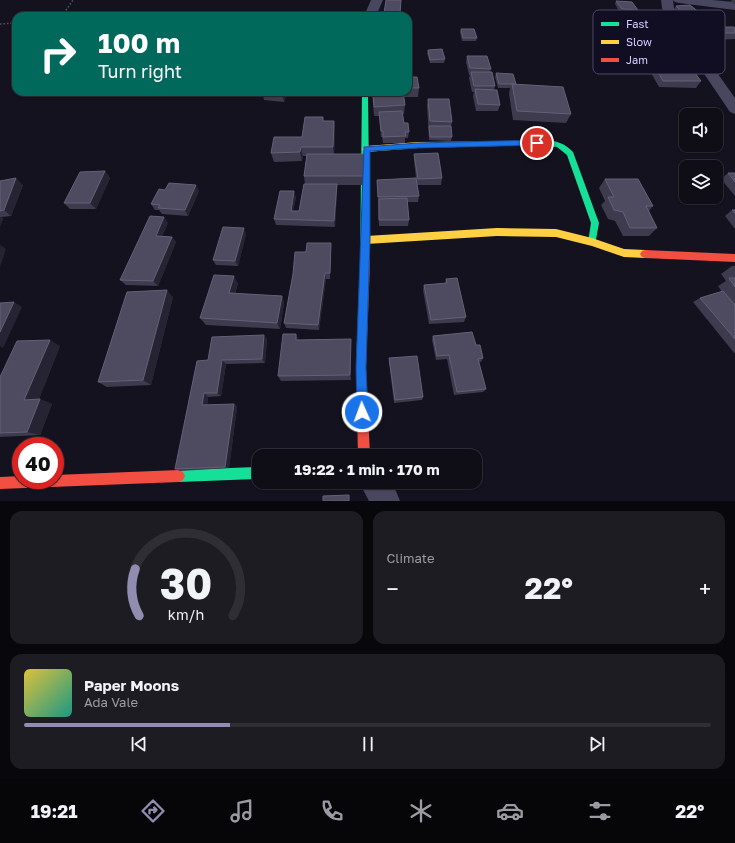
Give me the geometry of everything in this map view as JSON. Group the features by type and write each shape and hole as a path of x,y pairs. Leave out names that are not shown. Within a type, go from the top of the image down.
{"street":[{"path":"372,12 377,0"},
{"path":"667,0 669,10"},
{"path":"679,0 735,6"},
{"path":"711,74 735,108"},
{"path":"364,449 361,368 366,240 365,96"},
{"path":"366,149 418,145 537,143 553,143 562,146 568,151 574,162 595,222 592,242"},
{"path":"366,240 497,232 556,233 592,242 624,253 735,258"},
{"path":"0,483 252,473"},
{"path":"378,489 386,501"}],"path":[{"path":"65,12 73,0"},
{"path":"0,24 12,23"}],"building":[{"path":"386,0 401,0 400,12 384,12"},
{"path":"616,1 632,2 638,10 622,9"},
{"path":"690,5 696,10 680,10 676,6"},
{"path":"725,27 734,27 735,33 725,33"},
{"path":"461,29 474,29 477,38 463,38"},
{"path":"442,49 445,59 430,60 428,50"},
{"path":"467,56 487,56 491,69 470,68"},
{"path":"471,72 492,72 495,86 474,86"},
{"path":"496,73 513,74 516,84 499,84"},
{"path":"659,74 696,74 701,81 663,81"},
{"path":"412,77 417,77 419,88 412,88"},
{"path":"512,84 563,87 571,114 517,111"},
{"path":"475,89 497,90 500,105 478,104"},
{"path":"373,96 404,96 405,105 374,107"},
{"path":"428,99 449,99 452,122 430,121"},
{"path":"402,111 404,123 408,123 409,132 405,132 406,136 383,137 379,112"},
{"path":"305,117 323,117 323,121 334,121 333,147 301,147 300,152 271,153 274,137 302,137"},
{"path":"429,126 451,126 452,137 430,137"},
{"path":"438,153 442,178 418,179 414,154"},
{"path":"307,154 365,154 365,176 304,176"},
{"path":"105,171 90,203 64,203 80,172"},
{"path":"728,173 735,173 735,182"},
{"path":"16,178 4,210 0,211 0,181"},
{"path":"416,178 419,196 378,197 377,180"},
{"path":"605,179 638,179 653,206 646,206 657,228 630,228 623,212 614,210 608,197 614,197"},
{"path":"169,183 196,185 185,210 158,208 160,205 151,204 159,189 165,190"},
{"path":"304,184 337,184 334,221 274,219 280,191 294,191 291,211 299,211"},
{"path":"407,198 409,220 379,220 379,199"},
{"path":"150,216 164,217 156,236 172,237 153,281 120,280"},
{"path":"223,227 244,228 235,261 213,260"},
{"path":"307,243 331,243 330,273 325,273 318,325 284,323 293,274 295,252 306,252"},
{"path":"214,275 234,276 229,293 282,296 277,323 200,318"},
{"path":"457,278 466,317 431,320 424,285 447,283 446,279"},
{"path":"729,278 735,278 735,287"},
{"path":"167,290 143,380 98,382 127,292"},
{"path":"723,291 735,305 735,339 700,298"},
{"path":"14,302 0,332 0,303"},
{"path":"472,332 476,345 480,345 483,358 478,359 486,389 457,392 449,355 437,356 433,336"},
{"path":"283,334 296,334 296,340 351,339 350,375 278,376"},
{"path":"264,335 262,359 222,360 217,393 204,393 202,405 234,404 225,467 175,469 197,361 208,360 212,337"},
{"path":"50,340 24,400 40,399 27,432 0,433 0,377 17,341"},
{"path":"417,356 423,397 395,400 389,358"},
{"path":"349,495 349,501 323,501 323,496"}],"traffic: fast":[{"path":"365,96 365,262"},
{"path":"536,143 550,143 559,145 570,154 595,223 592,242"},
{"path":"179,476 252,473"}],"traffic: slow":[{"path":"366,149 418,145 536,143"},
{"path":"366,240 497,232 556,233 592,242 624,253 645,254"}],"traffic: jam":[{"path":"645,254 735,258"},
{"path":"364,449 361,367 365,262"},
{"path":"0,483 179,476"}],"route":[{"path":"362,412 361,368 366,240 366,149 418,145 537,143"}]}
